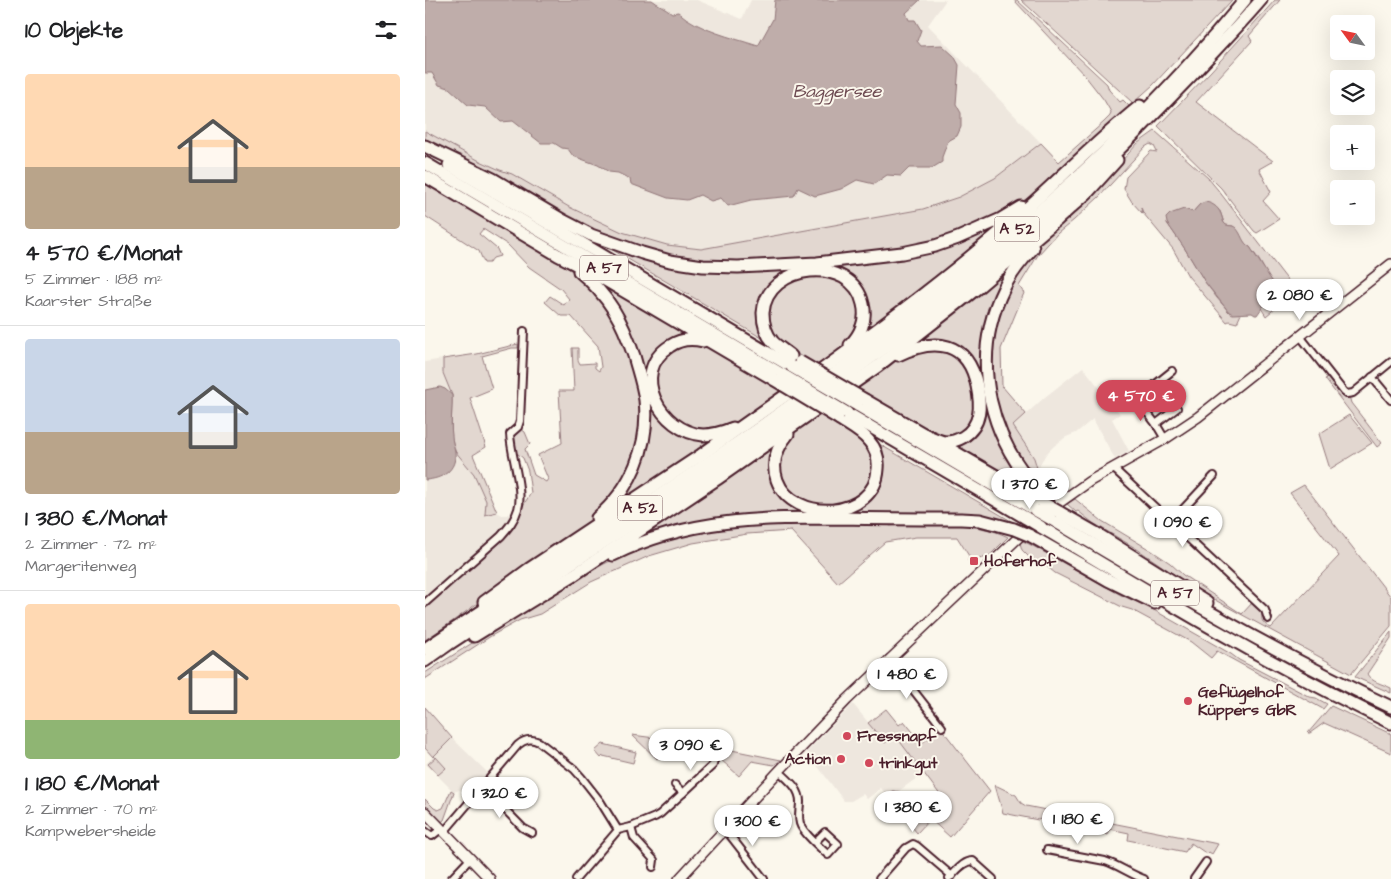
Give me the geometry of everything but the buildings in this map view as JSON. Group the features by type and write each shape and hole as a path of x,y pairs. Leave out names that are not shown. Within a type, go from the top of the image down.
{"highway":[{"name":"A 52","path":"425,648 706,464 894,330 963,275 1088,166 1183,72 1245,0"},
{"name":"A 52","path":"425,662 449,644 712,471 811,402 901,335 1036,226 1093,174 1150,118 1261,0"},
{"path":"440,638 510,582 701,455 886,324 1006,227 1105,135 1183,72"},
{"path":"425,662 460,644 575,574 878,366 976,289 1059,219 1101,179 1150,118"},
{"path":"425,146 493,179 591,235 642,253 703,266 738,267 817,263 902,253 935,246 1001,219 1027,203 1052,184"},
{"name":"A 57","path":"425,150 718,323 788,368 844,419 927,460 1261,657 1342,700 1391,723"},
{"name":"A 57","path":"425,162 788,368 861,402 1042,504 1058,510 1192,603 1301,664 1391,707"},
{"path":"425,176 723,350"},
{"path":"1042,504 1035,488 1017,465 1000,432 990,401 987,368 993,318 1004,288 1027,255 1059,219"},
{"path":"558,255 592,282 614,308 627,336 640,374 646,416 645,432 637,462 625,486 599,516 565,545"},
{"path":"788,368 766,329 763,317 766,300 770,292 776,285 797,274 823,271 837,274 850,282 859,293 863,303 864,321 857,338 839,358"},
{"path":"759,415 720,432 702,434 688,431 669,419 655,400 651,387 654,363 665,349 680,341 695,339 723,350 788,368"},
{"path":"878,366 909,350 931,344 949,347 958,351 967,359 975,375 980,404 978,420 974,427 968,434 953,441 945,442 923,434"},
{"path":"861,402 923,434 1042,504"},
{"path":"806,417 778,448 774,464 775,473 781,488 787,496 794,502 814,509 834,510 852,505 865,497 875,482 878,464 874,446 844,419"},
{"path":"1058,510 1266,638 1301,664"},
{"path":"575,574 643,542 683,530 739,520 792,518 961,519 989,522 1014,528 1101,576 1156,603 1178,609"}],"main road":[{"path":"679,879 840,706 1016,539 1058,510 1090,481 1165,439 1217,403 1391,264"},
{"path":"425,812 490,879"}],"street":[{"path":"425,603 501,536 509,527 518,510 519,492 510,446 510,434 518,427 520,421 524,331"},
{"path":"1300,336 1347,394 1351,394 1391,362"},
{"path":"1165,439 1135,397 1172,371"},
{"path":"1371,378 1391,400"},
{"path":"1156,424 1177,408"},
{"path":"1113,468 1265,610 1268,619"},
{"path":"1171,522 1214,476"},
{"path":"889,659 942,727"},
{"path":"425,831 432,836 443,830 483,787 518,745 527,739 533,740 574,769 600,801 618,830"},
{"path":"576,879 618,830 655,818 713,764 715,758"},
{"path":"779,771 797,790 800,802 799,814 801,825 815,842"},
{"path":"675,785 683,793"},
{"path":"483,787 523,828 531,833"},
{"path":"631,827 634,838 655,860 653,867"},
{"path":"725,829 764,879"},
{"path":"879,879 906,848 913,844 950,878 964,864 973,861 993,879"},
{"path":"1047,850 1105,861 1111,863 1130,877 1144,879"},
{"path":"451,879 470,859"},
{"path":"1195,879 1206,862"}],"shaded area":[{"name":"Baggersee","path":"425,0 697,0 742,19 751,0 946,0 928,25 1041,143 995,178 959,197 923,209 701,249 667,245 622,232 569,207 512,174 478,160 425,131"},
{"path":"1014,0 1017,0 1107,84 1109,90 1120,102 1123,100 1130,107 1049,181 1005,213 956,235 906,248 815,258 718,263 672,258 608,240 425,140 425,131 478,160 512,174 569,207 622,232 667,245 701,249 923,209 959,197 995,178 1041,143 1059,162 1110,116 1111,112 1104,100 1086,77"},
{"path":"1021,0 1232,0 1153,85 1133,103"},
{"path":"1275,0 1280,0 1249,36 1252,41 1196,102 1273,161 1259,169 1271,192 1263,201 1279,219 1257,233 1221,188 1158,126"},
{"path":"1155,131 1208,178 1296,291 1266,316 1261,308 1270,298 1270,293 1262,265 1233,226 1225,225 1220,211 1200,204 1193,212 1188,211 1167,223 1217,298 1229,312 1241,314 1237,323 1227,322 1188,276 1173,249 1143,213 1141,207 1142,213 1132,202 1124,189 1126,177 1151,151 1157,152 1154,146 1150,144 1145,147 1099,197 1058,233 1038,255 1019,286 1024,293 1001,349 1002,386 1026,414 1013,426 1034,458 1037,468 1061,490 1062,492 1056,496 1049,489 1045,492 1035,482 1008,439 995,398 992,378 992,350 998,318 1013,280 1036,248 1138,143"},
{"path":"425,182 565,266 578,275 600,296 624,339 641,403 639,441 628,474 606,505 573,534 425,640 425,606 516,523 522,507 531,493 528,471 523,458 513,450 513,440 516,434 521,429 525,432 530,444 525,449 534,475 546,482 548,479 538,455 562,443 559,391 574,391 572,348 578,348 580,364 595,363 595,368 599,371 601,367 598,346 571,316 561,316 545,302 550,296 564,305 569,299 561,289 529,267 508,245 483,229 479,234 497,249 500,256 493,258 489,263 484,263 479,251 425,216"},
{"path":"1009,216 977,245 866,334 862,291 820,269 768,291 767,341 599,242 676,265 903,255"},
{"path":"1017,259 985,352 1006,455 1029,490 949,445 981,419 967,356 911,346"},
{"path":"817,275 836,278 850,288 859,304 859,325 846,345 819,366 784,347 769,328 768,307 776,290 789,280"},
{"path":"593,278 693,336 681,337 648,376 671,424 719,436 612,510 643,450 641,372"},
{"path":"518,344 518,348 482,356 492,389 470,398 486,447 473,455 497,512 485,515 486,501 474,474 455,451 451,435 452,395 443,373 443,359 477,354"},
{"path":"684,344 704,345 711,348 785,392 746,419 733,424 710,431 689,428 672,416 656,394 655,372 667,352"},
{"path":"920,350 947,351 963,361 976,396 974,419 963,432 950,438 937,437 854,388 894,362"},
{"path":"443,359 443,373 452,395 455,451 474,474 486,501 485,515 497,512 507,515 516,511 498,535 425,599 425,362"},
{"path":"1083,367 1120,414 1112,419 1129,451 1115,459 1093,419 1076,433 1066,437 1054,446 1037,468 1034,458 1013,426 1045,397"},
{"path":"1329,377 1349,396 1351,403 1382,443 1377,447 1325,379"},
{"path":"819,413 859,436 872,453 874,465 869,485 858,498 834,506 805,502 784,485 778,467 783,446 792,434"},
{"path":"1349,415 1372,443 1330,469 1319,434"},
{"path":"874,441 1018,525 993,520 761,516 623,548 775,444 780,492 828,513 874,489"},
{"path":"1304,485 1391,597 1391,626 1351,674 1215,600 1093,523 1078,511 1076,512 1067,504 1075,499 1102,521 1152,551 1170,563 1183,575 1242,614 1253,602 1262,607 1262,620 1271,628 1339,556 1290,493"},
{"path":"759,523 886,523 890,526 951,524 981,528 1008,537 988,557 968,561 969,556 957,537 916,537 885,542 838,583 791,531 747,534 693,543 649,556 591,582 540,614 520,620 491,636 425,679 425,673 572,580 622,555 648,545 697,531"},
{"path":"1023,541 1121,595 1152,609 1239,660 1327,704 1323,709 1217,651 1211,658 1191,642 1132,610 1122,607 1055,573 1045,565 1029,557 1022,550 1020,543"},
{"path":"1391,632 1391,638 1367,674 1374,681 1391,688 1391,693 1355,677"},
{"path":"853,704 885,743 895,735 924,773 889,798 881,788 867,799 863,794 851,801 844,801 807,752"},
{"path":"1331,706 1391,734 1391,753 1324,723 1308,733"},
{"path":"425,707 452,738 433,757 425,748"},
{"path":"886,709 899,725 904,721 922,743 941,728 990,791 950,837 930,819 917,833 888,797 893,791 948,802 941,796 895,735 885,743 868,723"},
{"path":"632,735 682,740 781,760 774,765 752,761 739,776 715,752 709,755 703,751 672,745 657,759"},
{"path":"452,738 489,773 471,796 464,790 454,792 426,764"},
{"path":"603,744 636,752 633,763 603,756 601,758 595,751"},
{"path":"436,757 446,768 438,775 428,764"},
{"path":"995,785 1016,795 1021,803 1026,806 1218,844 1212,854 1209,852 1207,854 1191,843 1185,852 1128,840 1129,833 1110,829 1108,835 1066,825 1067,818 1051,815 1050,821 1003,813"},
{"path":"451,790 454,792 444,820 440,823 425,807 425,799 438,810 443,808"}],"water":[{"name":"Baggersee","path":"425,0 652,0 672,13 678,12 706,29 758,46 773,19 775,0 920,0 906,13 909,20 915,20 921,30 917,41 921,46 942,45 954,56 959,65 956,104 961,113 961,127 957,136 948,141 942,162 932,168 909,168 901,176 887,175 874,184 857,180 841,189 815,196 798,188 794,196 751,200 728,206 721,198 711,201 700,195 687,200 668,198 631,184 630,179 618,173 609,172 598,165 573,156 568,149 554,143 541,143 513,121 501,122 485,107 468,105 449,88 439,85 432,73 425,73"},
{"path":"1205,202 1214,205 1218,209 1224,223 1236,228 1274,284 1274,291 1257,315 1252,313 1233,314 1229,312 1205,282 1167,223 1166,218 1170,214 1184,209 1193,212 1200,204"},
{"path":"440,387 452,395 451,430 455,458 454,464 447,473 437,478 425,480 425,390"}],"place":[{"name":"Hoferhof","path":"974,561"},
{"name":"Geflügelhof Küppers GbR","path":"1188,701"},
{"name":"Fressnapf","path":"847,736"},
{"name":"Action","path":"841,759"},
{"name":"trinkgut","path":"869,763"}]}
